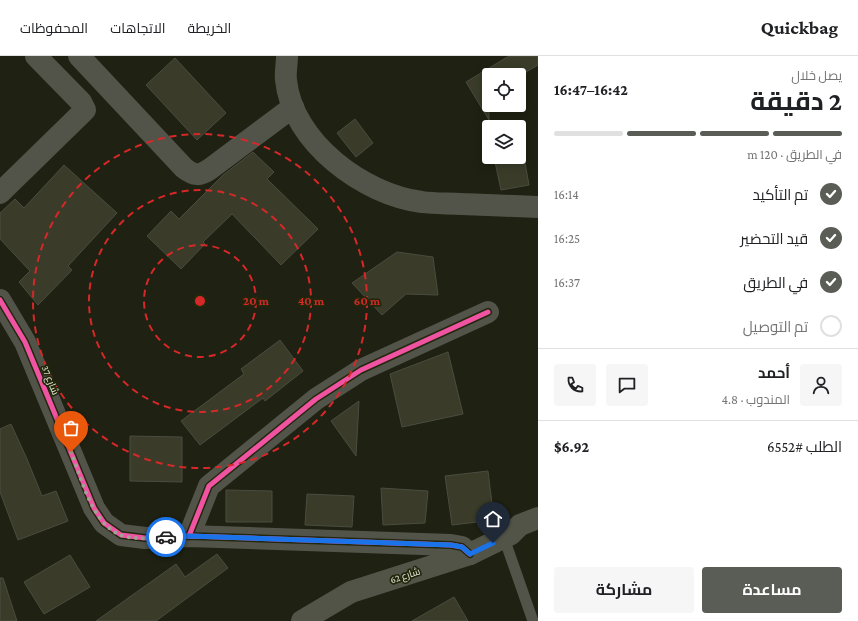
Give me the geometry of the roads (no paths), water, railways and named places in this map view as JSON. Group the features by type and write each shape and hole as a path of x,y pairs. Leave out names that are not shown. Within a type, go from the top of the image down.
{"street":[{"path":"0,193 85,110 81,102 36,56"},
{"path":"79,56 184,168 192,174 202,174 293,107"},
{"path":"287,56 286,80 293,107 308,135 324,152 354,176 381,190 399,197 422,202 538,207"},
{"name":"شارع 37","path":"0,300 25,342 94,508 104,523 121,535 145,538 189,536 451,545 462,547 470,554"},
{"path":"189,536 209,486 316,399 361,370 488,312"},
{"name":"شارع 62","path":"302,621 351,592 470,554 507,536 520,525 538,518"},
{"name":"شارع 62","path":"507,536 524,536 538,530"}],"lane":[{"path":"507,536 533,621"}]}
